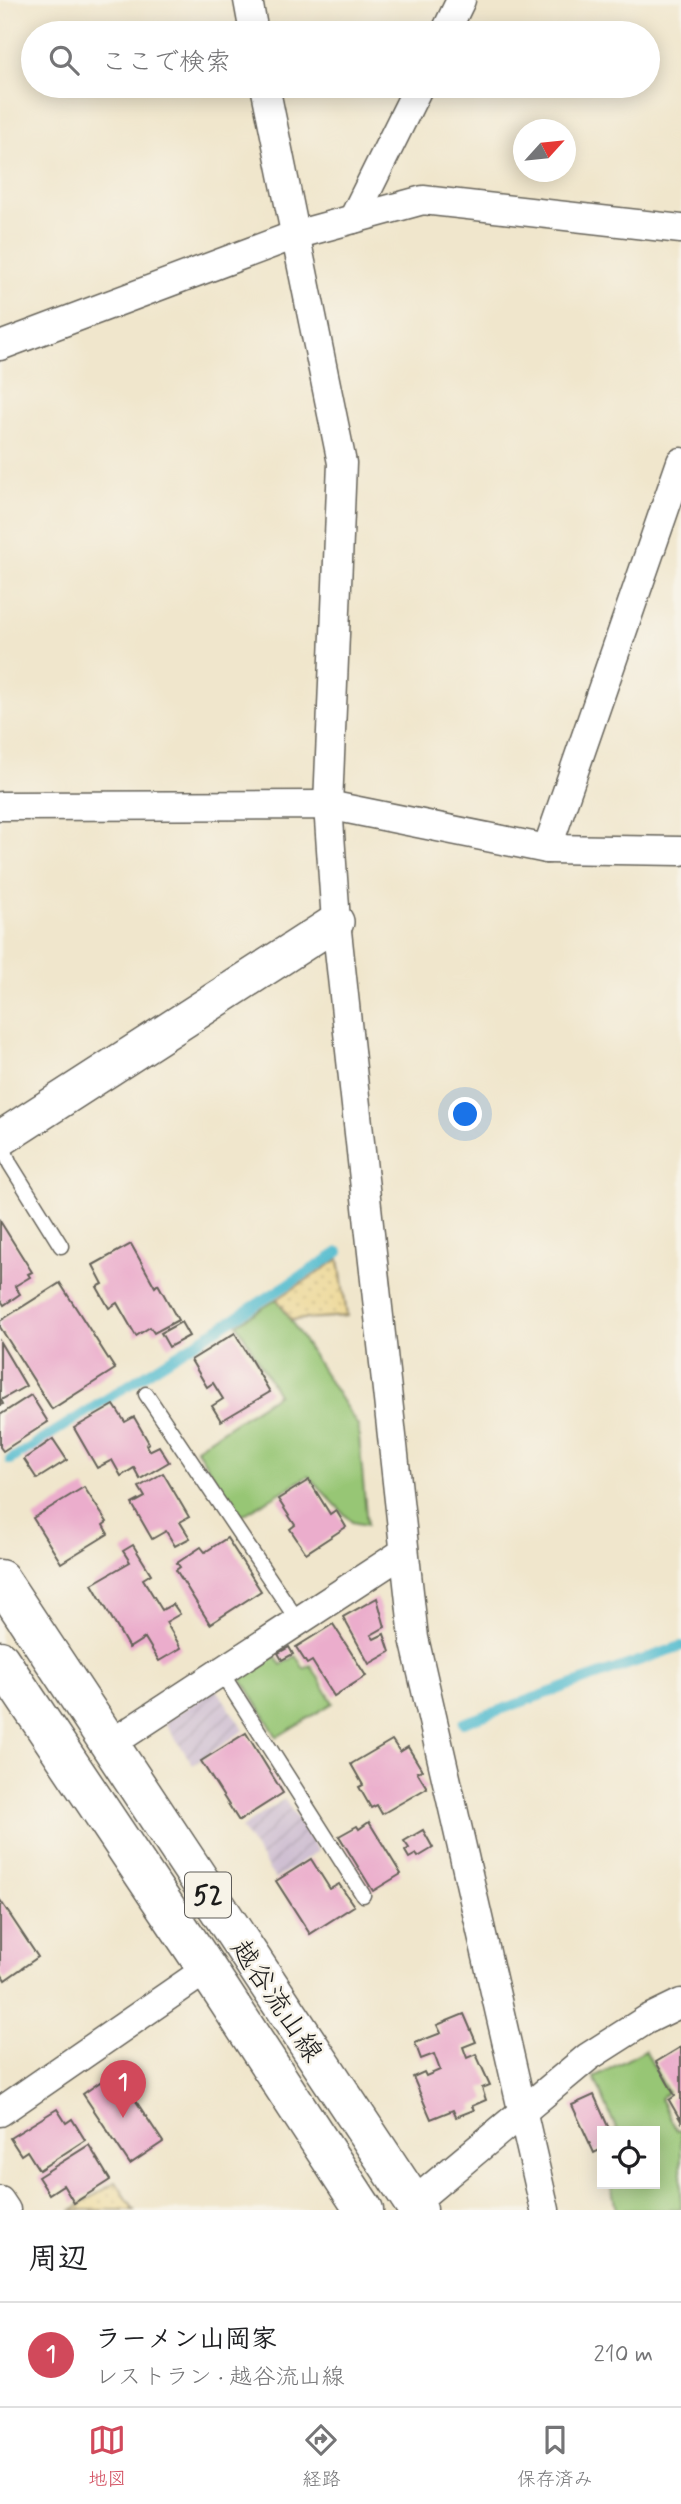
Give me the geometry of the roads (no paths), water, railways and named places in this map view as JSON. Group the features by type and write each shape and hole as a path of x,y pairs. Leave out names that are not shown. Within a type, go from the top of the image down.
{"main road":[{"name":"越谷流山線","path":"0,1579 415,2207"},
{"name":"越谷流山線","path":"0,1660 364,2210"}],"street":[{"path":"248,0 252,21"},
{"path":"451,21 461,0"},
{"path":"267,98 342,463 328,805 336,922 414,1638 545,2210"},
{"path":"353,219 413,98"},
{"path":"0,346 295,235 423,200 681,229"},
{"path":"547,849 681,462"},
{"path":"0,806 328,805 547,849 681,851"},
{"path":"0,1139 336,922"},
{"path":"109,1745 404,1552"},
{"path":"0,2112 207,1969"},
{"path":"415,2207 588,2057 646,2020 681,2003"},
{"path":"0,2201 6,2210"}],"lane":[{"path":"0,1139 10,1164 61,1246"},
{"path":"146,1394 298,1622"},
{"path":"221,1672 363,1895"}],"waterway":[{"path":"10,1460 339,1252"},
{"path":"463,1723 681,1646"}],"place":[{"name":"ラーメン山岡家","path":"123,2118"}]}
